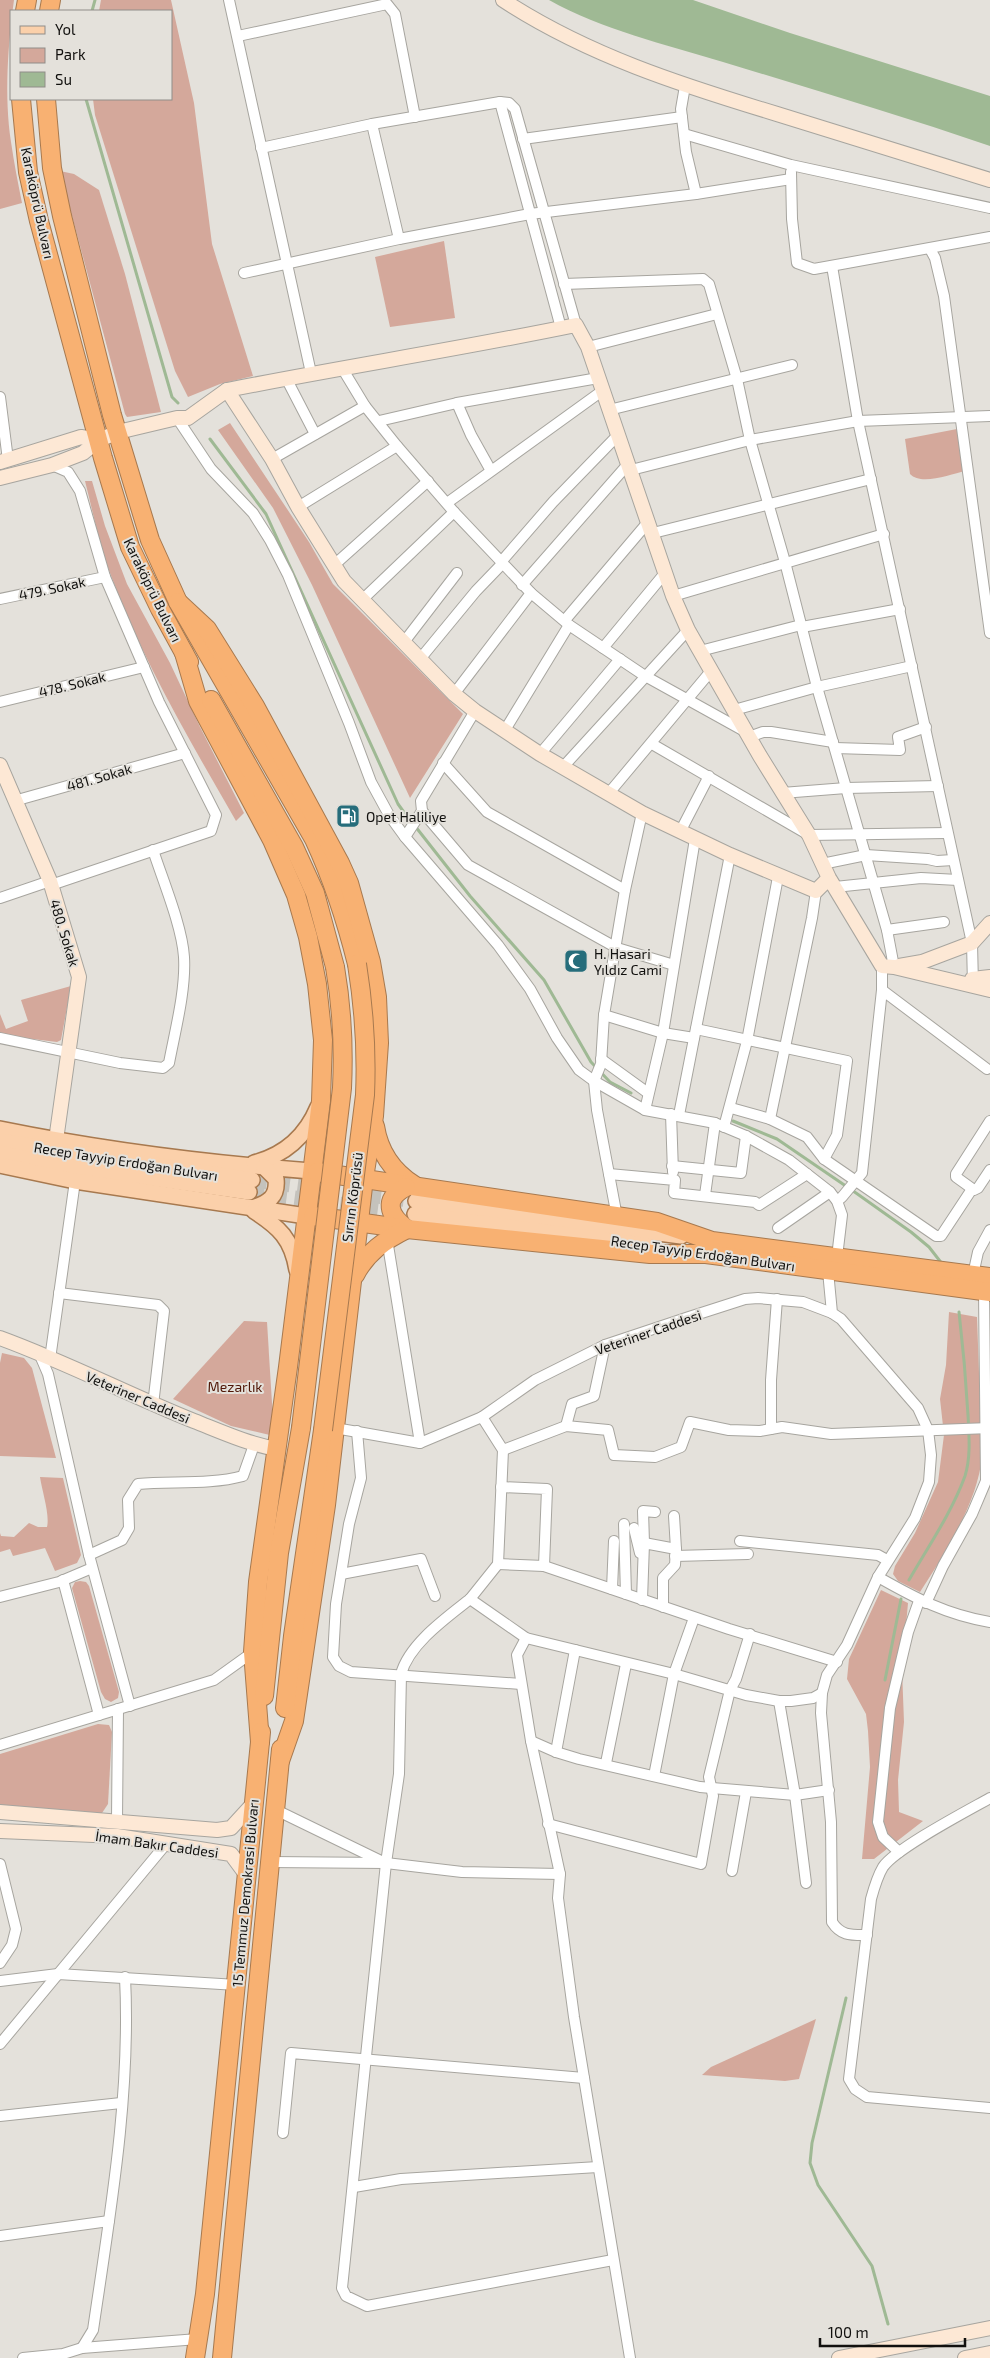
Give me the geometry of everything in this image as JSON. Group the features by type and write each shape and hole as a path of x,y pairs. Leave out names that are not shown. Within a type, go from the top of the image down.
{"highway":[{"name":"Karaköprü Bulvarı","path":"21,100 28,172 39,221 130,547 160,610 294,848 315,893 328,934 335,967"},
{"name":"Karaköprü Bulvarı","path":"46,100 52,168 62,216 118,432 150,540 178,602 314,839 328,870 345,917 357,964"},
{"path":"178,602 207,629 255,706 349,883 365,934 377,996 379,1043 374,1116 364,1178 354,1277 329,1429"},
{"path":"184,652 198,701 272,840 296,895 308,937 317,984 323,1040 321,1101 278,1449 258,1582 253,1652 260,1742"},
{"name":"Sırrın Köprüsü","path":"329,1429 365,1095 367,1055 364,1008 357,964"},
{"name":"Sırrın Köprüsü","path":"301,1428 342,1088 344,1054 342,1011 335,967"},
{"path":"374,1116 378,1142 413,1204"},
{"path":"312,1171 364,1178 413,1204 650,1254 709,1248"},
{"path":"354,1277 361,1264 387,1239 413,1204"},
{"path":"306,1216 359,1222 413,1204 617,1217 656,1222 709,1248"},
{"name":"Recep Tayyip Erdoğan Bulvarı","path":"709,1248 984,1284"},
{"name":"15 Temmuz Demokrasi Bulvarı","path":"195,2358 205,2294 236,1985 245,1873 280,1553 301,1428"},
{"name":"15 Temmuz Demokrasi Bulvarı","path":"222,2358 269,1862 293,1636 329,1429"}],"main road":[{"path":"244,1166 278,1155 293,1144 305,1132 321,1101"},
{"path":"0,1129 56,1140 244,1166 312,1171"},
{"name":"Recep Tayyip Erdoğan Bulvarı","path":"0,1141 251,1186 54,1164 0,1153"},
{"path":"0,1165 75,1181 306,1216"},
{"path":"250,1208 266,1204 272,1199 277,1188 276,1179 264,1168"},
{"name":"Recep Tayyip Erdoğan Bulvarı","path":"413,1204 654,1232 709,1248"},
{"path":"250,1208 282,1232 294,1254 298,1283"}],"street":[{"path":"228,0 238,36 311,373"},
{"path":"355,0 358,10"},
{"path":"503,0 539,23 608,56 685,86 990,180"},
{"path":"238,36 386,4 396,14 415,117"},
{"path":"685,86 682,117 696,194"},
{"path":"261,148 372,124 500,102 509,103 515,109 576,325 588,347 673,596 688,630 782,793 809,835 832,883 888,967 973,982 990,990"},
{"path":"500,102 561,328"},
{"path":"523,139 682,117"},
{"path":"372,124 399,239"},
{"path":"684,134 791,165 990,208"},
{"path":"791,165 792,219 797,263 814,269 990,237"},
{"path":"244,273 399,239 530,214 696,194 791,179"},
{"path":"930,249 935,258 944,296 985,562 990,633"},
{"path":"832,266 858,421 972,943 973,982"},
{"path":"564,284 703,279 709,284 737,379 750,440 785,562 817,687 887,930 888,967 882,990 862,1173 846,1193 837,1200"},
{"path":"588,347 717,314"},
{"path":"0,478 52,465 83,453 99,440 118,432 177,418 188,418 227,390 576,325"},
{"path":"609,410 792,365"},
{"path":"342,368 365,406 379,421 397,446 454,512 522,585 567,623 645,676 748,734 771,732 834,745 900,750 898,737 926,728"},
{"path":"286,378 315,434"},
{"path":"379,421 457,403 600,385"},
{"path":"447,503 600,385"},
{"path":"227,390 272,458 298,507 344,581 454,694 475,711 540,754 642,813 778,877 816,891 832,883 872,883 921,878 958,880"},
{"path":"0,396 4,461 81,437 99,440"},
{"path":"457,403 471,435 490,469"},
{"path":"272,458 365,406"},
{"path":"522,585 630,467 750,440 858,421 990,416"},
{"path":"177,418 211,469 253,513 270,540 292,584 371,782 389,815 405,837 498,945 530,989 557,1038 579,1070 596,1078 645,1110 675,1114 720,1125 746,1136 789,1160 830,1192 837,1200 842,1215 832,1264 832,1314"},
{"path":"420,658 553,502 619,434"},
{"path":"298,507 397,446"},
{"path":"0,898 211,830 216,815 144,667 105,577 80,491 68,472 52,465"},
{"path":"505,730 567,623 651,527 871,479"},
{"path":"333,566 428,481"},
{"path":"362,599 454,512"},
{"path":"673,596 884,534"},
{"path":"404,642 456,573"},
{"path":"603,648 665,573"},
{"name":"479. Sokak","path":"0,599 105,577"},
{"path":"454,694 532,593"},
{"path":"700,652 801,626 900,609"},
{"path":"563,767 688,630"},
{"path":"540,754 620,659"},
{"path":"734,710 817,687 912,666"},
{"name":"478. Sokak","path":"0,702 144,667"},
{"path":"609,793 652,744 711,671"},
{"path":"475,711 421,801 422,811 468,865 616,948 674,965"},
{"path":"652,744 809,835 947,833"},
{"name":"481. Sokak","path":"14,801 185,753"},
{"path":"443,763 487,812 625,890"},
{"name":"480. Sokak","path":"0,765 4,788 14,801 50,883 78,977 56,1140"},
{"path":"680,832 709,776"},
{"path":"782,793 846,788 938,786"},
{"path":"405,837 422,811"},
{"path":"617,1217 597,1110 596,1078 601,1062 604,1015 625,890 642,813"},
{"path":"645,1110 663,1033 695,839"},
{"path":"0,1038 120,1063 163,1068 169,1063 182,982 184,957 179,932 153,850"},
{"path":"730,855 695,1034 675,1114 672,1166 675,1180 674,1193 755,1202 759,1205 807,1174"},
{"path":"822,864 866,855 928,859 937,862 953,860"},
{"path":"705,1195 708,1169 720,1125 731,1108 747,1041 778,877"},
{"path":"770,1119 816,891"},
{"path":"887,930 944,922"},
{"path":"888,967 922,962 972,943 990,923"},
{"path":"973,982 990,978"},
{"path":"882,990 987,1069"},
{"path":"604,1015 663,1033 695,1034 747,1041 848,1061 837,1136 824,1159"},
{"path":"601,1062 648,1093"},
{"path":"731,1108 770,1119 807,1137 824,1159 936,1236 941,1236 972,1188"},
{"path":"990,1121 956,1174 956,1177 972,1188 978,1188 990,1170"},
{"path":"672,1166 741,1172 746,1136"},
{"path":"609,1174 675,1180"},
{"path":"75,1181 59,1293 45,1356 92,1568 130,1706"},
{"path":"778,1228 830,1192"},
{"path":"899,1852 883,1837 878,1822 890,1708 908,1632 922,1602 987,1490 988,1428 984,1284 978,1252 990,1230"},
{"path":"329,1429 357,1431 420,1443 387,1239"},
{"path":"59,1293 158,1305 164,1311 153,1405"},
{"name":"Veteriner Caddesi","path":"420,1443 482,1417 535,1380 605,1345 745,1299 777,1299 803,1302 841,1319 918,1408 928,1430 931,1456 929,1482 915,1518 878,1576 847,1645 827,1675 822,1694 821,1713 829,1790 832,1922 838,1931 845,1935 867,1935"},
{"path":"771,1429 771,1380 777,1299"},
{"name":"Veteriner Caddesi","path":"0,1338 45,1356 153,1405 254,1445 278,1449"},
{"path":"566,1426 572,1404 594,1396 605,1345"},
{"path":"482,1417 503,1450 498,1564 470,1599 434,1628 404,1664 401,1674 400,1774 386,1863 368,2059 342,2288 346,2296 367,2306 613,2260"},
{"path":"503,1450 566,1426 608,1430 614,1454 655,1457 681,1447 690,1422 729,1430 760,1432 782,1428 831,1434 988,1428"},
{"path":"357,1431 361,1478 349,1524 336,1604 333,1656 339,1666 351,1672 401,1674 522,1684"},
{"path":"89,1555 122,1540 129,1528 128,1500 138,1484 172,1481 225,1481 243,1476 254,1445"},
{"path":"501,1487 547,1490 544,1566"},
{"path":"642,1600 644,1582 643,1511 654,1512"},
{"path":"663,1607 663,1578 675,1565 674,1516"},
{"path":"626,1594 629,1526 644,1582"},
{"path":"612,1590 614,1541"},
{"path":"740,1541 878,1555 887,1560"},
{"path":"644,1543 676,1552 748,1554"},
{"path":"341,1574 421,1560 435,1596"},
{"path":"498,1564 544,1566 694,1618 837,1662"},
{"path":"0,1597 63,1580 92,1568"},
{"path":"878,1576 922,1602 961,1617 990,1622"},
{"path":"63,1580 99,1715"},
{"path":"470,1599 526,1638 779,1701 801,1700 822,1694"},
{"path":"654,1776 674,1674 694,1618"},
{"path":"548,1824 701,1864 712,1804 712,1787 709,1777 730,1690 736,1679 750,1634"},
{"path":"526,1638 517,1655 531,1741 560,1874 558,1898 584,2078 630,2358"},
{"path":"556,1752 575,1650"},
{"path":"0,1745 214,1680 253,1652"},
{"path":"606,1764 626,1664"},
{"path":"779,1701 795,1795 806,1883"},
{"path":"116,1820 118,1709"},
{"path":"531,1741 556,1752 700,1787 795,1795 829,1790"},
{"path":"732,1870 746,1792"},
{"path":"990,1798 899,1852 884,1866 875,1884 849,2079 855,2088 867,2097 990,2108"},
{"path":"0,1812 116,1820 217,1830 231,1828 253,1804"},
{"path":"276,1810 386,1863"},
{"name":"İmam Bakır Caddesi","path":"0,1830 117,1836 231,1854 245,1873"},
{"path":"0,2044 166,1844"},
{"path":"269,1862 386,1863 462,1872 560,1874"},
{"path":"0,1864 16,1929 12,1945 0,1963"},
{"path":"0,1981 58,1974 236,1985"},
{"path":"82,2348 93,2330 109,2222 121,2103 126,2006 125,1977"},
{"path":"283,2133 291,2053 584,2078"},
{"path":"0,2116 121,2103"},
{"path":"354,2187 401,2179 598,2167"},
{"path":"0,2236 109,2222"},
{"path":"839,2358 990,2328"},
{"path":"23,2358 63,2354 82,2348 198,2339"},
{"path":"965,2358 990,2353"}],"green space":[{"path":"0,0 14,0 13,10 10,10 7,88 11,142 22,203 0,209"},
{"path":"101,0 171,0 194,103 212,244 253,376 220,384 188,397 175,371 95,115 93,100 172,100 172,10 99,10"},
{"path":"60,171 74,174 99,190 125,274 161,412 127,417 125,414"},
{"path":"444,241 455,318 390,327 375,257"},
{"path":"230,423 309,542 333,584 463,714 410,798 312,585 273,508 218,430"},
{"path":"957,429 965,471 929,479 921,479 910,474 905,439"},
{"path":"85,481 92,481 105,526 127,584 170,663 244,813 236,821 168,700 137,637 106,562"},
{"path":"71,986 61,1040 57,1042 0,1035 0,1014 6,1029 28,1021 21,1000"},
{"path":"949,1312 977,1317 982,1457 979,1475 967,1510 940,1561 920,1592 898,1581 893,1574 895,1566 915,1533 938,1482 944,1435 940,1399 946,1365"},
{"name":"Mezarlık","path":"244,1321 267,1322 274,1436 231,1426 173,1399"},
{"path":"2,1353 24,1358 32,1368 56,1458 0,1456 0,1363"},
{"path":"40,1477 63,1478 81,1555 77,1563 55,1571 45,1548 13,1556 10,1549 0,1552 0,1533 1,1536 14,1537 29,1523 38,1527 47,1527 47,1510"},
{"path":"75,1582 86,1582 89,1586 119,1692 118,1698 111,1702 105,1699 101,1692 72,1588"},
{"path":"881,1590 908,1603 902,1670 904,1722 898,1780 899,1812 923,1821 874,1859 862,1859 870,1767 868,1731 866,1714 847,1679 849,1659"},
{"path":"98,1724 109,1725 112,1732 108,1804 98,1819 0,1809 0,1754"},
{"path":"816,2019 799,2079 785,2081 702,2075 711,2067"}],"water":[{"path":"549,0 693,0 790,33 990,96 990,146 857,103 634,36 590,20"}],"waterway":[{"path":"92,10 95,0"},
{"path":"86,100 172,397 178,403"},
{"path":"210,439 266,514 398,804 411,822"},
{"path":"415,826 470,896 544,980 591,1062 610,1082 631,1093"},
{"path":"733,1121 777,1139 856,1193 911,1232 929,1247 943,1265"},
{"path":"909,1580 947,1516 967,1469 969,1430 959,1312"},
{"path":"885,1680 901,1599"},
{"path":"846,1998 812,2143 810,2163 818,2185 872,2266 888,2324"}],"tunnel":[{"path":"252,1180 416,1201"},
{"path":"249,1192 415,1214"}],"place":[{"name":"Opet Haliliye","path":"348,816"},
{"name":"H. Hasari Yıldız Cami","path":"576,961"}]}
